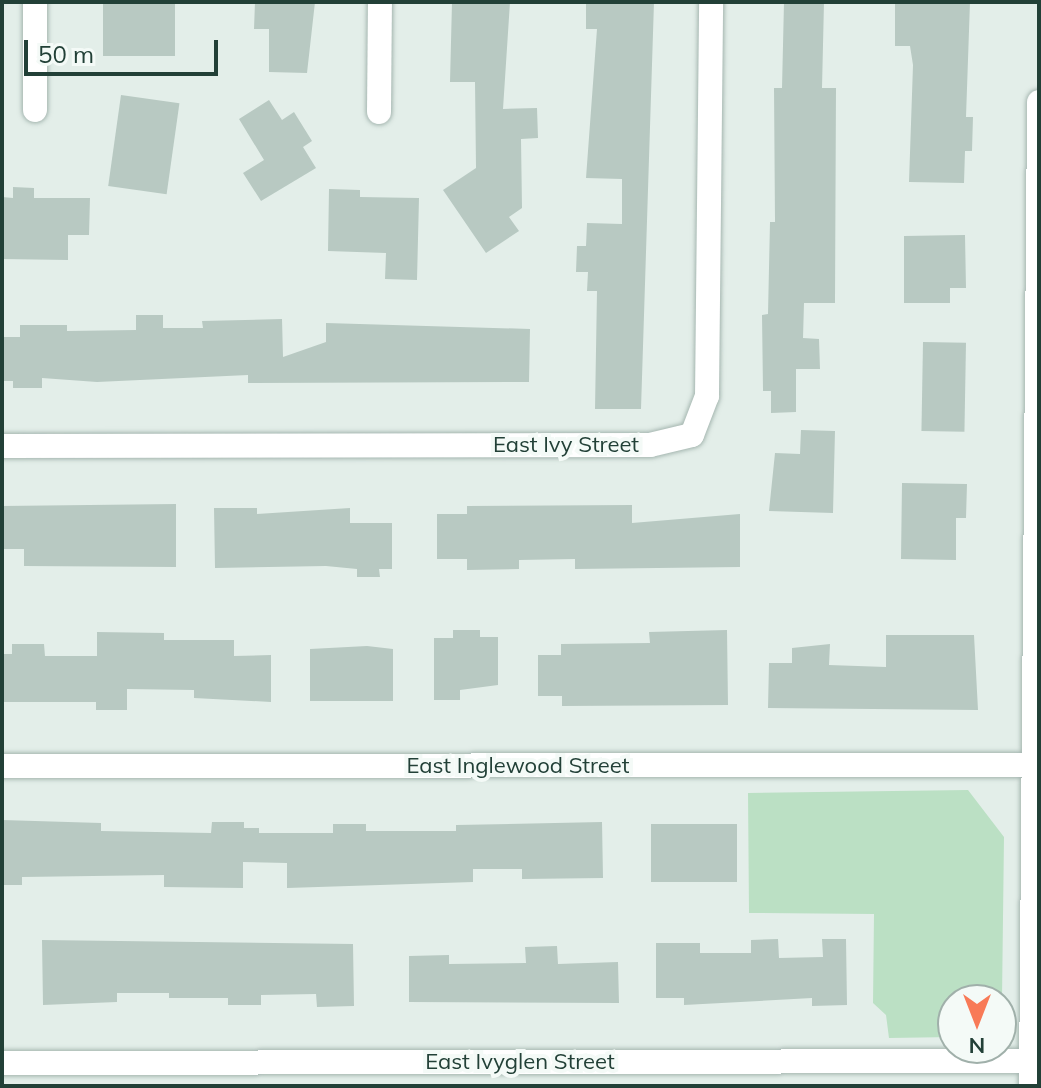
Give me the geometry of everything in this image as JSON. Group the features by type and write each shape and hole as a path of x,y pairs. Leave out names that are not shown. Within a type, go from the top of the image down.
{"street":[{"path":"35,2 35,110"},
{"path":"379,112 380,2"},
{"name":"East Ivy Street","path":"2,446 650,445 692,435 707,396 711,2"},
{"path":"1031,1086 1039,102"},
{"name":"East Inglewood Street","path":"2,766 1034,765"},
{"name":"East Ivyglen Street","path":"6,1071 1031,1061"}],"green space":[{"path":"968,790 1004,837 1002,984 937,984 937,1037 889,1038 886,1015 873,1003 874,914 749,913 748,793"}],"building":[{"path":"103,2 175,2 175,56 103,56"},
{"path":"255,2 315,2 307,73 269,72 269,29 254,29"},
{"path":"452,2 510,2 503,109 537,108 538,138 521,139 522,208 509,217 519,231 486,253 443,190 476,168 475,82 450,82"},
{"path":"586,2 654,2 641,409 595,409 597,291 587,291 588,272 576,272 577,246 586,246 587,223 622,224 622,179 586,178 597,29 586,29"},
{"path":"784,2 824,2 822,88 836,88 835,303 804,303 803,338 819,339 820,369 796,369 796,412 771,413 771,391 763,391 762,315 768,314 770,222 775,222 774,88 782,88"},
{"path":"895,2 970,2 966,117 973,117 972,151 965,151 964,183 909,182 913,65 910,46 895,46"},
{"path":"121,95 179,103 167,194 108,186"},
{"path":"269,100 282,120 294,112 312,141 303,147 316,168 261,201 243,173 264,160 239,119"},
{"path":"13,187 34,188 34,198 90,198 89,235 68,235 68,260 2,259 2,197 13,198"},
{"path":"329,189 360,190 360,197 419,198 417,280 385,279 386,253 328,251"},
{"path":"965,235 966,288 950,288 950,303 904,303 904,236"},
{"path":"136,315 163,315 163,328 203,328 202,321 282,319 283,357 326,342 326,323 530,329 529,382 248,383 248,375 97,382 42,378 42,388 13,388 13,381 2,381 2,337 20,337 20,325 67,325 67,331 136,330"},
{"path":"923,342 966,343 964,432 921,431"},
{"path":"801,430 835,431 833,513 769,511 775,453 800,454"},
{"path":"902,483 967,484 966,518 956,518 956,560 901,559"},
{"path":"176,504 176,567 24,566 24,549 2,549 2,506"},
{"path":"632,505 632,523 740,514 740,567 575,569 575,559 519,560 519,569 467,570 467,559 437,559 437,514 467,514 467,506"},
{"path":"214,508 257,508 257,514 350,508 350,523 392,523 392,569 379,569 380,577 357,577 357,569 326,566 215,568"},
{"path":"453,630 480,630 480,637 498,637 498,685 460,690 460,700 434,700 434,638 453,638"},
{"path":"727,630 728,705 562,706 562,696 538,696 538,655 561,655 561,644 650,643 649,632"},
{"path":"97,632 164,633 164,640 234,640 234,656 271,655 271,702 194,698 194,690 127,689 127,710 96,710 96,702 2,702 2,654 12,654 12,644 44,644 45,656 97,656"},
{"path":"886,635 974,635 978,710 768,708 769,663 792,663 792,648 830,644 829,665 886,667"},
{"path":"367,646 393,649 393,701 310,701 310,649"},
{"path":"2,820 101,823 101,831 211,833 212,822 244,822 244,828 259,828 259,833 333,833 333,824 366,824 366,831 456,831 456,825 602,822 603,878 522,879 522,869 473,869 473,882 287,888 287,863 243,862 243,888 164,887 164,875 22,877 22,885 2,885"},
{"path":"651,824 737,824 737,882 651,882"},
{"path":"778,939 779,958 823,957 822,939 846,939 847,1005 812,1006 812,998 684,1005 684,998 656,998 656,943 700,943 700,953 751,953 751,940"},
{"path":"42,940 353,944 354,1006 317,1007 316,994 261,995 261,1005 228,1005 228,998 169,998 169,993 117,993 117,1002 43,1005"},
{"path":"557,946 558,964 618,962 619,1003 409,1002 409,956 449,955 449,964 526,963 525,947"}]}
